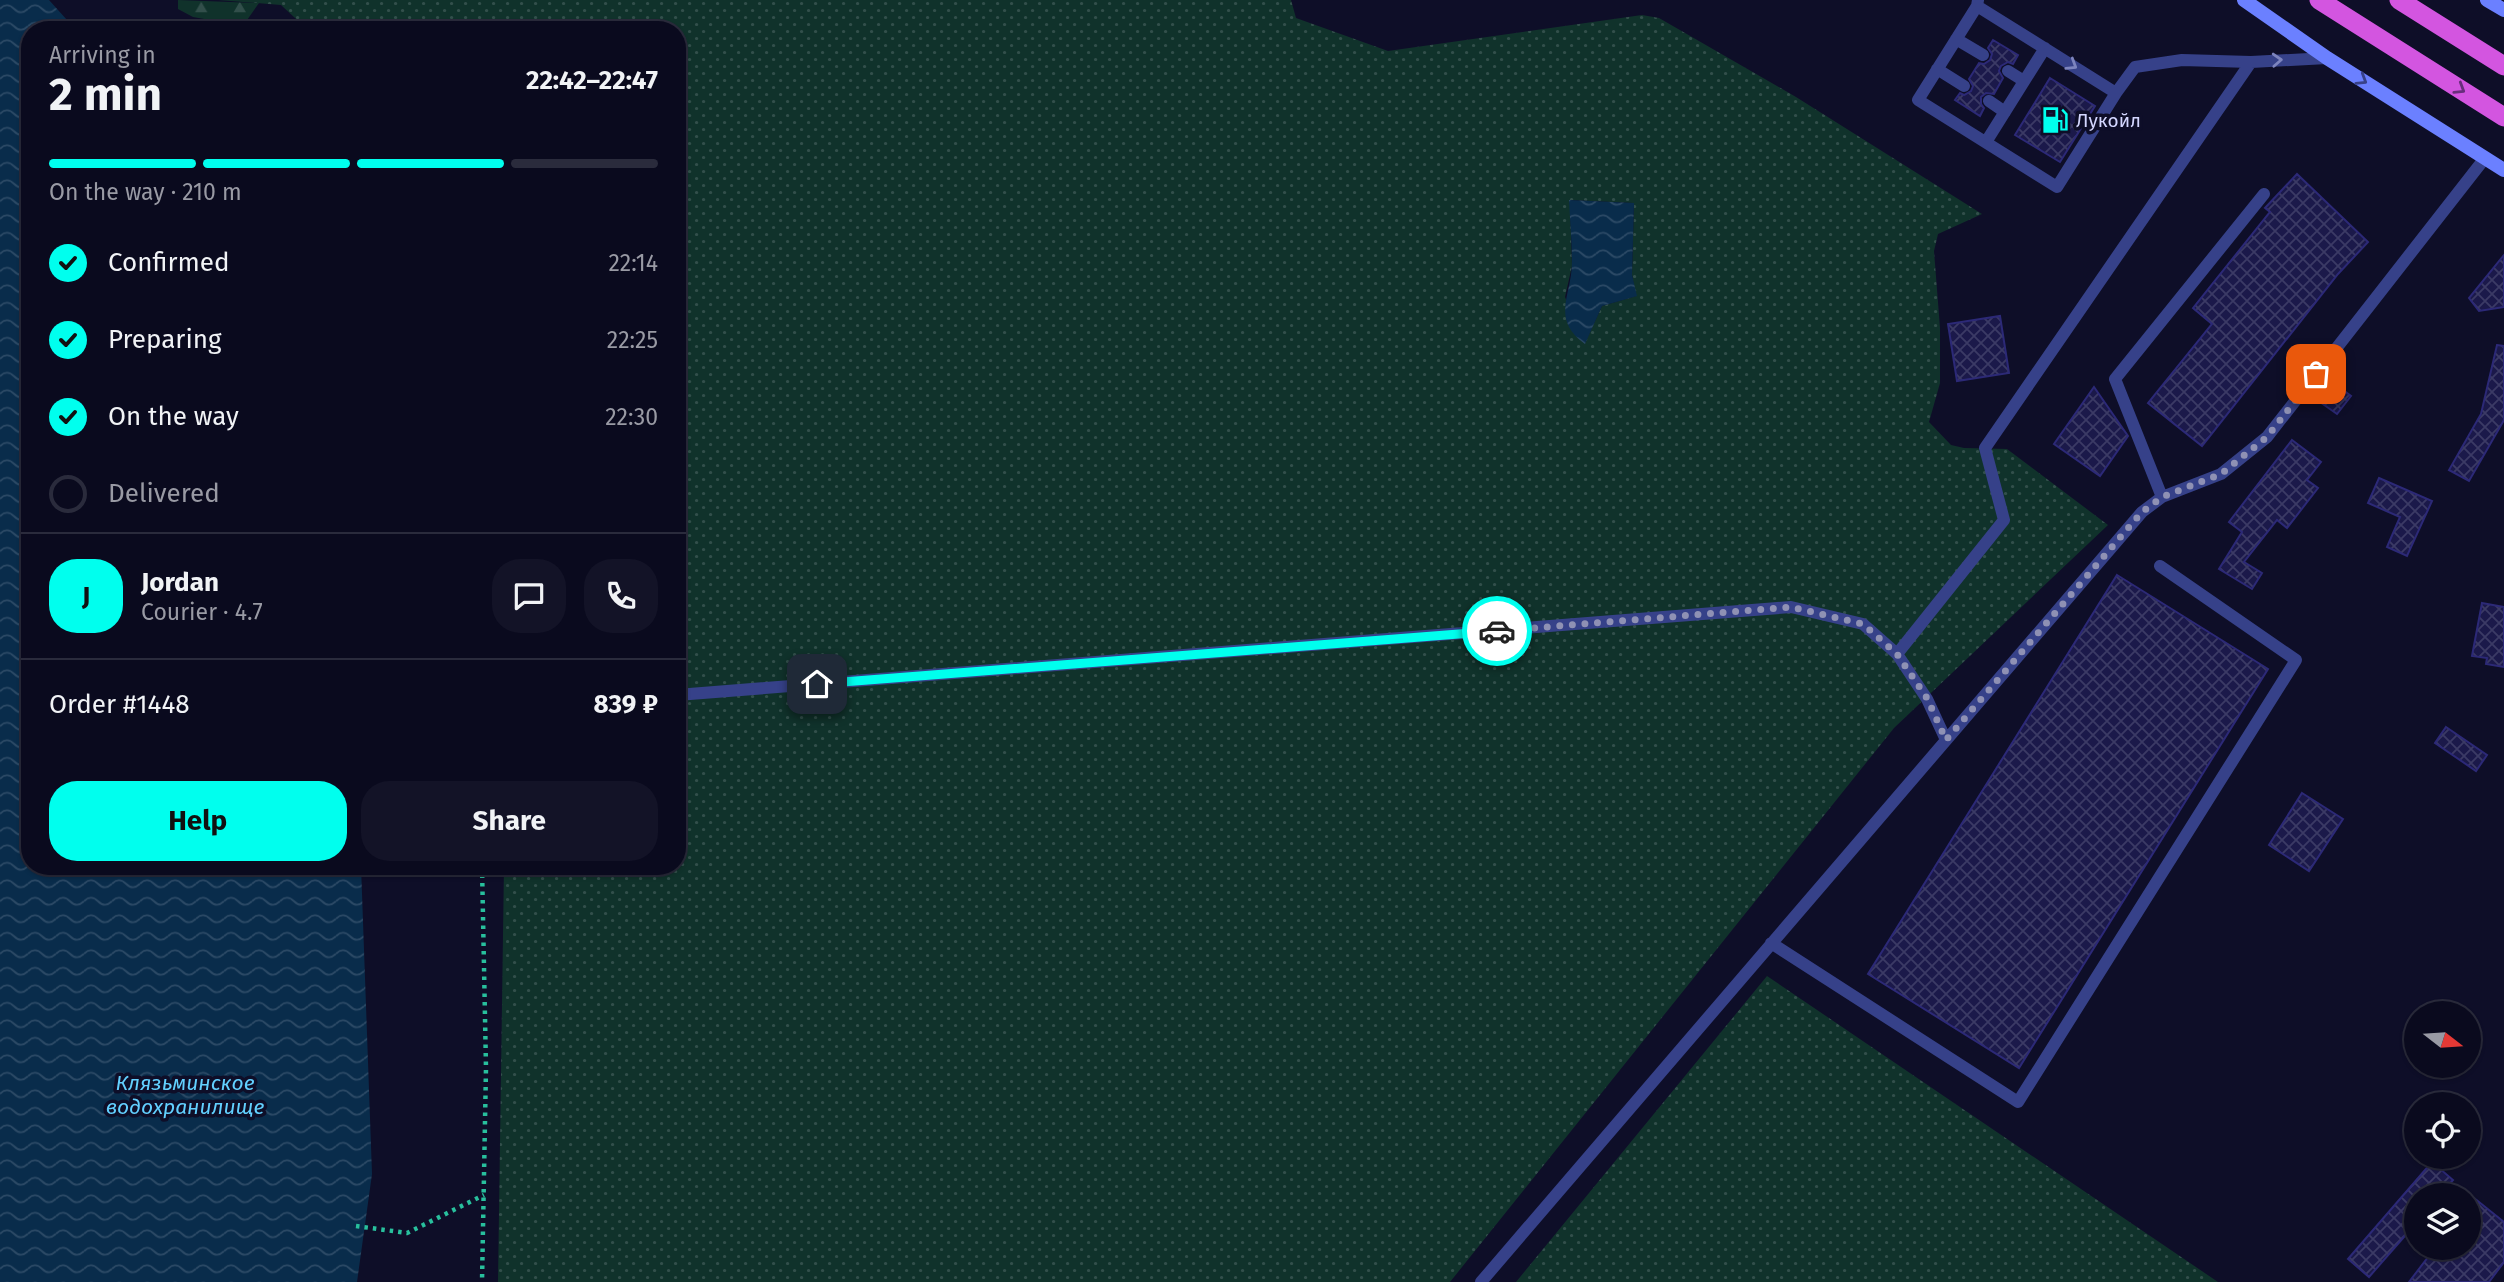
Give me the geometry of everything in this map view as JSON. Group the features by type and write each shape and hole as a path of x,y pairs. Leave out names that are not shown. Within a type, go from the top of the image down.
{"highway":[{"path":"2319,0 2504,117"},
{"path":"2399,0 2504,66"}],"main road":[{"path":"2244,0 2327,58 2504,170"},
{"path":"2487,0 2504,10"}],"lane":[{"path":"2116,93 1977,3 1918,100 2057,187 2135,67 2182,60 2251,62 2327,58"},
{"path":"1956,39 1983,55"},
{"path":"1986,142 2045,48"},
{"path":"1897,654 2004,520 1985,448 2251,62"},
{"path":"1937,69 1964,86"},
{"path":"2008,71 2024,81"},
{"path":"1989,102 2005,112"},
{"path":"1481,1282 2142,512 2162,497 2221,474 2267,437 2485,158"},
{"path":"2162,497 2115,380 2264,194"},
{"path":"1771,943 2018,1102 2296,660 2160,566"},
{"path":"686,694 1791,607 1863,624 1897,654 1927,698 1946,740"}],"path":[{"path":"482,875 486,1068 482,1282"},
{"path":"356,1226 407,1233 484,1195"}],"green space":[{"path":"178,0 259,3 246,21 216,21 193,17 178,9"},
{"path":"218,0 1291,0 1296,18 1388,51 1642,15 1659,18 1796,97 1982,214 1938,234 1934,251 1940,328 1940,383 1929,422 1951,445 2007,449 2108,525 1894,728 1450,1282 498,1282 504,875 686,875 686,21 298,21 281,5","holes":["1570,200 1634,203 1632,275 1636,296 1602,306 1585,343 1565,297 1572,266"]},
{"path":"1767,976 2218,1282 1516,1282"}],"water":[{"name":"Клязьминское водохранилище","path":"0,0 49,0 68,21 21,21 21,875 361,875 372,1174 357,1282 0,1282"},
{"path":"1569,200 1634,203 1632,275 1637,296 1602,306 1585,344 1574,335 1566,316 1572,262"}],"building":[{"path":"1993,40 2018,55 2013,64 2008,62 2001,66 1999,71 2003,78 1994,94 1986,93 1981,97 1984,108 1980,116 1955,100 1960,93 1964,95 1971,91 1973,86 1969,79 1979,63 1984,64 1990,60 1992,54 1988,48"},
{"name":"Лукойл","path":"2050,78 2095,106 2060,162 2015,135"},
{"path":"2297,174 2368,242 2338,274 2202,446 2148,403 2212,324 2193,308 2270,212 2265,208"},
{"path":"2504,255 2504,307 2479,311 2469,298"},
{"path":"2000,316 2009,373 1957,381 1948,324"},
{"path":"2497,345 2504,346 2504,420 2469,481 2449,470 2481,414"},
{"path":"2334,383 2351,396 2337,414 2320,402"},
{"path":"2094,387 2128,436 2100,476 2054,444"},
{"path":"2292,440 2321,462 2307,480 2318,488 2287,528 2277,520 2244,562 2262,573 2252,589 2219,569 2242,532 2229,522"},
{"path":"2379,478 2432,501 2407,556 2387,547 2400,517 2368,503"},
{"path":"2117,575 2268,669 2019,1068 1868,974"},
{"path":"2482,603 2504,607 2504,667 2486,664 2487,658 2472,656"},
{"path":"2446,727 2487,755 2476,771 2435,743"},
{"path":"2302,793 2343,819 2309,871 2269,845"},
{"path":"2426,1169 2440,1169 2453,1180 2450,1183 2414,1183"},
{"path":"2404,1194 2404,1237 2369,1277 2348,1259"},
{"path":"2481,1204 2504,1222 2504,1262 2489,1282 2409,1282 2426,1260 2481,1260"}],"way so far":[{"path":"1497,631 1791,607 1863,624 1897,654 1927,698 1946,740 2142,512 2162,497 2221,474 2267,437 2316,374"}],"place":[{"name":"Лукойл","path":"2055,120"}],"route":[{"path":"817,684 1497,631"}]}
